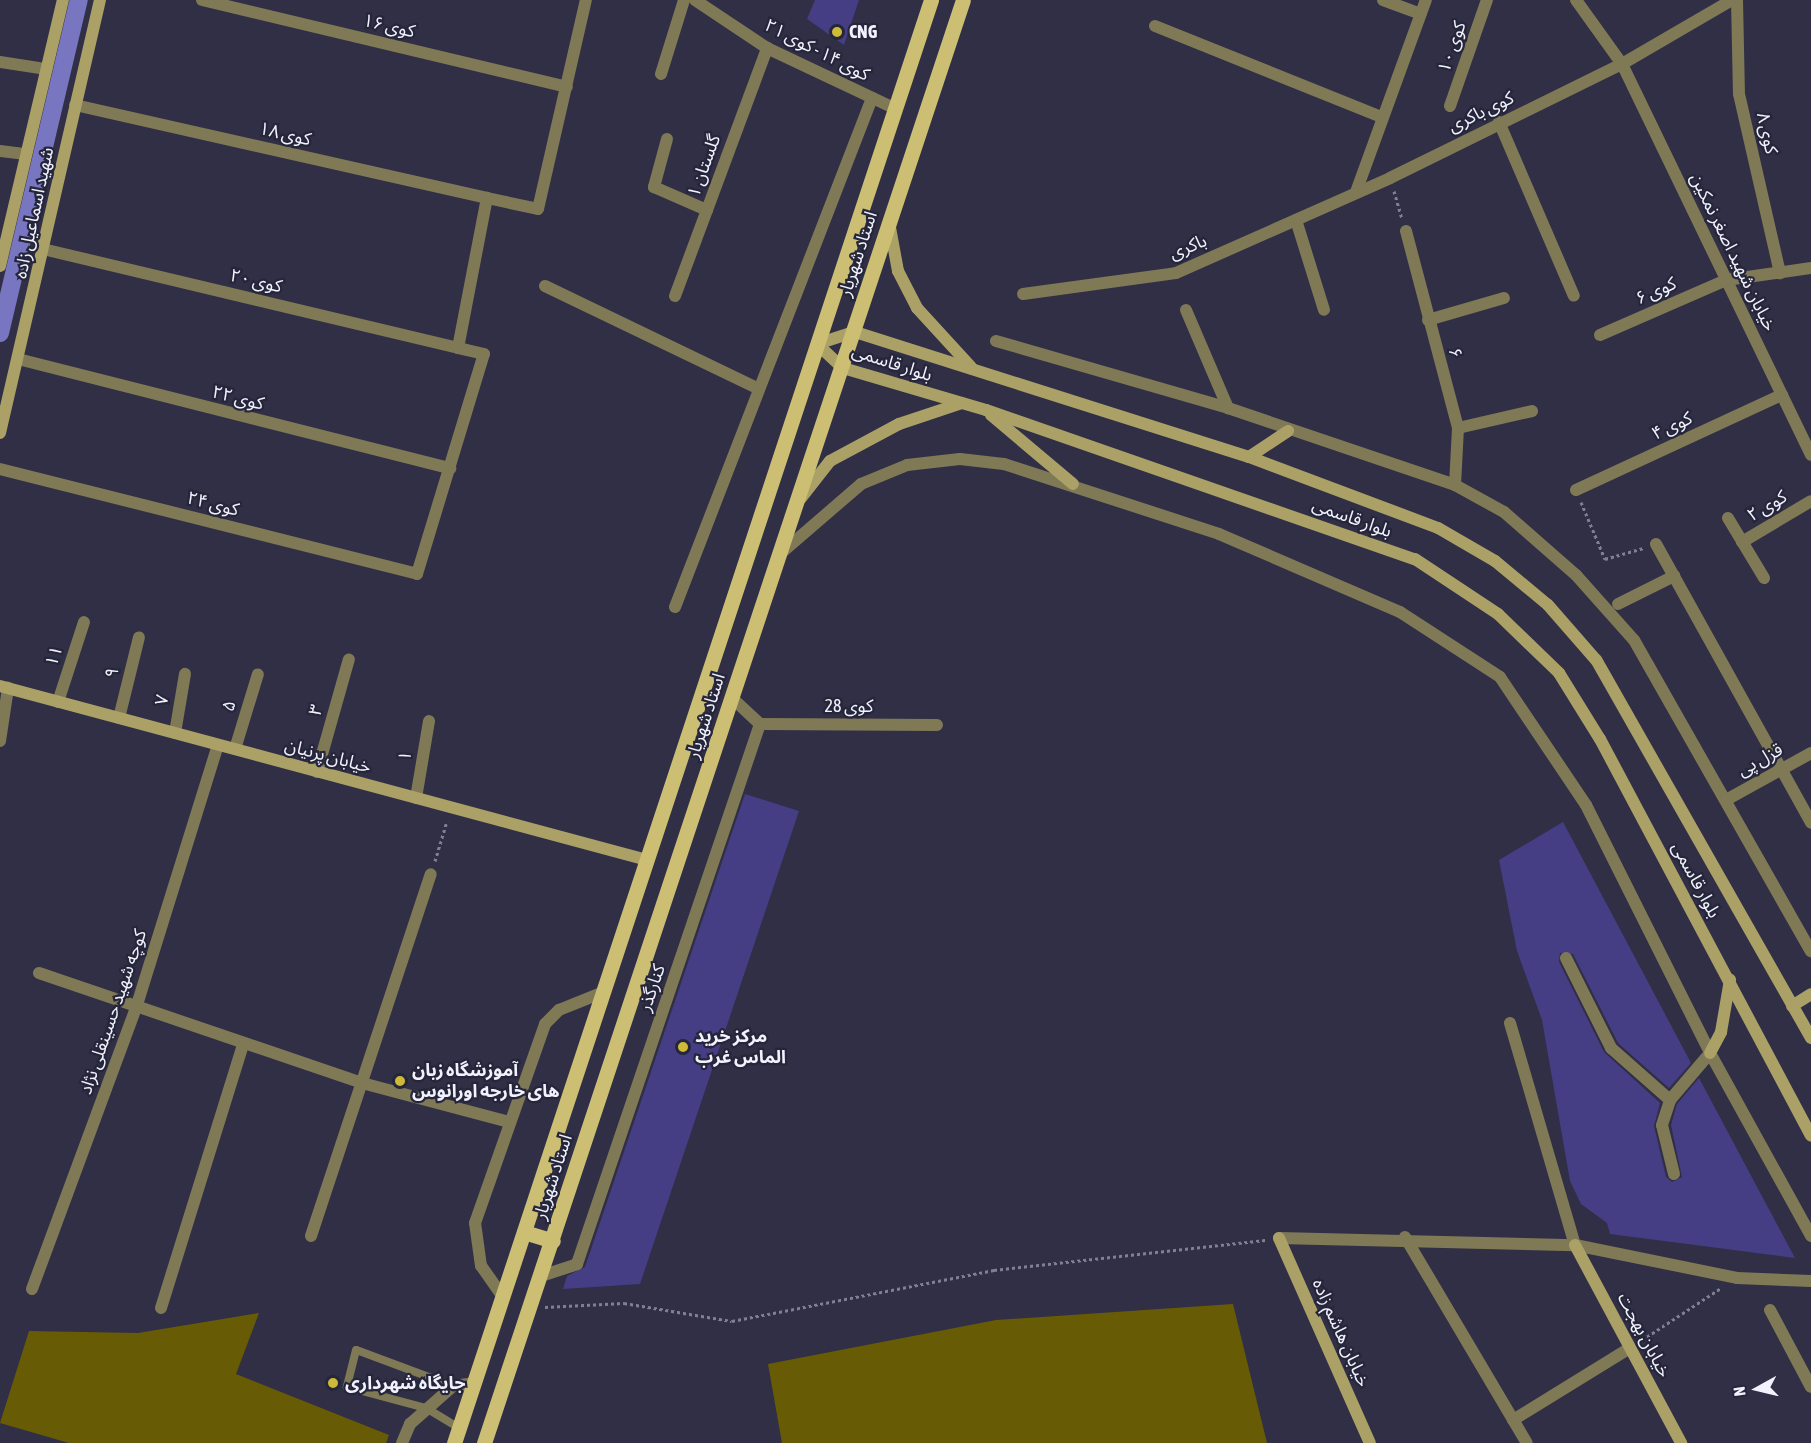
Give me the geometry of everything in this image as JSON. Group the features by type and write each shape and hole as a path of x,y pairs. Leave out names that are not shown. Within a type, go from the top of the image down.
{"main road":[{"name":"شهید اسماعیل زاده","path":"0,266 63,0"},
{"name":"شهید اسماعیل زاده","path":"1,426 46,250 75,105 100,0"},
{"name":"استاد شهریار","path":"454,1443 931,0"},
{"name":"استاد شهریار","path":"484,1443 843,368 889,221 963,0"},
{"path":"889,221 898,271 917,308 974,370"},
{"name":"بلوار قاسمی","path":"1811,1038 1596,660 1548,605 1495,561 1437,528 1249,457 854,332 817,344 843,368 986,410 1415,559 1498,614 1559,673 1730,980 1811,1135"},
{"path":"798,501 830,461 898,424 962,403"},
{"path":"986,410 1073,484"},
{"path":"1249,457 1288,431"},
{"name":"خیابان پرنیان","path":"4,687 647,860"},
{"path":"1710,1053 1721,1032 1730,980"},
{"path":"1792,1006 1811,994"},
{"path":"524,1232 553,1241"},
{"name":"خیابان هاشم زاده","path":"1279,1238 1370,1443"},
{"name":"خیابان بهجت","path":"1575,1245 1681,1443"}],"street":[{"name":"کوی ۱۶","path":"202,0 567,87"},
{"path":"567,87 586,0"},
{"path":"661,74 684,0"},
{"name":"کوی ۱۴ - کوی ۲۱","path":"695,0 712,4 767,48 894,108"},
{"path":"1383,0 1421,14"},
{"path":"1356,192 1426,0"},
{"name":"کوی ۱۰","path":"1450,106 1487,0"},
{"name":"خیابان شهید اصغر نمکین","path":"1576,0 1622,64 1810,451"},
{"name":"کوی باکری","path":"1356,192 1390,178 1499,122 1622,64 1732,0"},
{"name":"کوی ۸","path":"1737,0 1739,94 1780,273"},
{"path":"1155,26 1382,117"},
{"name":"۱ گلستان","path":"675,296 767,48"},
{"path":"0,62 46,69"},
{"name":"کوی ۱۸","path":"75,105 538,209 567,87"},
{"path":"675,607 756,388 872,98"},
{"path":"1499,122 1574,296"},
{"path":"667,139 654,187 707,210"},
{"path":"0,151 26,154"},
{"name":"باکری","path":"1023,294 1176,273 1356,192"},
{"path":"458,348 487,198"},
{"path":"1296,220 1324,310"},
{"name":"۶","path":"1406,231 1458,428 1455,485"},
{"name":"کوی ۲۰","path":"46,250 484,354 450,468"},
{"name":"کوی ۶","path":"1600,336 1726,280 1811,268"},
{"path":"545,286 756,388"},
{"path":"1428,320 1504,298"},
{"path":"1186,310 1228,408"},
{"path":"996,341 1228,408 1288,431 1455,485 1504,512 1576,575 1634,640 1811,951"},
{"name":"کوی ۲۲","path":"18,359 450,468"},
{"name":"کوی ۴","path":"1576,490 1782,396"},
{"path":"1458,428 1532,411"},
{"path":"780,554 861,484 907,465 960,459 1004,464 1073,484 1219,534 1400,612 1500,677 1586,805 1710,1053 1811,1236"},
{"name":"کوی ۲۴","path":"0,469 417,574 450,468"},
{"name":"کوی ۲","path":"1742,542 1811,501"},
{"path":"1728,518 1764,578"},
{"path":"1656,544 1811,823"},
{"path":"1618,604 1674,576"},
{"name":"۱۱","path":"58,702 84,622"},
{"name":"۹","path":"119,718 139,637"},
{"name":"۳","path":"317,772 349,659"},
{"name":"۷","path":"175,733 185,674"},
{"name":"۵","path":"235,749 258,674"},
{"path":"0,741 4,687"},
{"path":"732,698 760,724"},
{"name":"۱","path":"416,798 429,721"},
{"name":"کوی 28","path":"760,724 938,725"},
{"name":"کنارگذر","path":"541,1276 578,1264 760,724"},
{"name":"کوچه شهید حسینقلی نژاد","path":"32,1288 136,1008 218,745"},
{"name":"قزل پی","path":"1726,800 1811,753"},
{"path":"311,1236 431,874"},
{"path":"1566,958 1611,1048 1670,1100"},
{"path":"39,973 136,1008 362,1083 510,1122"},
{"path":"503,1297 481,1266 475,1223 545,1024 559,1010 604,992"},
{"path":"1510,1023 1575,1245"},
{"path":"161,1308 243,1044"},
{"path":"1674,1174 1662,1125 1670,1100 1710,1053"},
{"path":"1405,1237 1527,1443"},
{"path":"1279,1238 1405,1237 1575,1245 1737,1278 1811,1281"},
{"path":"1770,1310 1811,1387"},
{"path":"1513,1420 1630,1348"},
{"path":"402,1443 410,1424 426,1408 453,1386 474,1383"}],"lane":[{"path":"453,1386 356,1350 347,1387 426,1408 459,1428"}],"path":[{"path":"1390,178 1406,231"},
{"path":"1576,490 1605,559 1656,544"},
{"path":"431,874 451,807"},
{"path":"530,1307 624,1303 732,1321 994,1270 1279,1238"},
{"path":"1630,1348 1737,1278"}],"shaded area":[{"path":"1233,1304 1267,1443 782,1443 768,1364 996,1320"},
{"path":"259,1313 236,1374 389,1435 386,1443 69,1443 0,1423 29,1331 138,1333"}],"building":[{"name":"CNG","path":"815,0 859,0 844,45 807,19"},
{"name":"مرکز خرید الماس غرب","path":"745,794 799,811 640,1284 563,1289 567,1276 585,1267"},
{"path":"1563,822 1691,1063 1669,1088 1618,1043 1573,954 1560,953 1559,962 1604,1052 1660,1103 1654,1126 1666,1177 1672,1182 1682,1177 1671,1125 1677,1104 1699,1078 1795,1258 1610,1234 1607,1223 1581,1204 1570,1181 1542,1020 1517,951 1499,860"}],"waterway":[{"path":"0,333 79,0"}],"place":[{"name":"CNG","path":"837,32"},
{"name":"مرکز خرید الماس غرب","path":"683,1047"},
{"name":"آموزشگاه زبان های خارجه اورانوس","path":"400,1081"},
{"name":"جایگاه شهرداری","path":"333,1383"}]}
